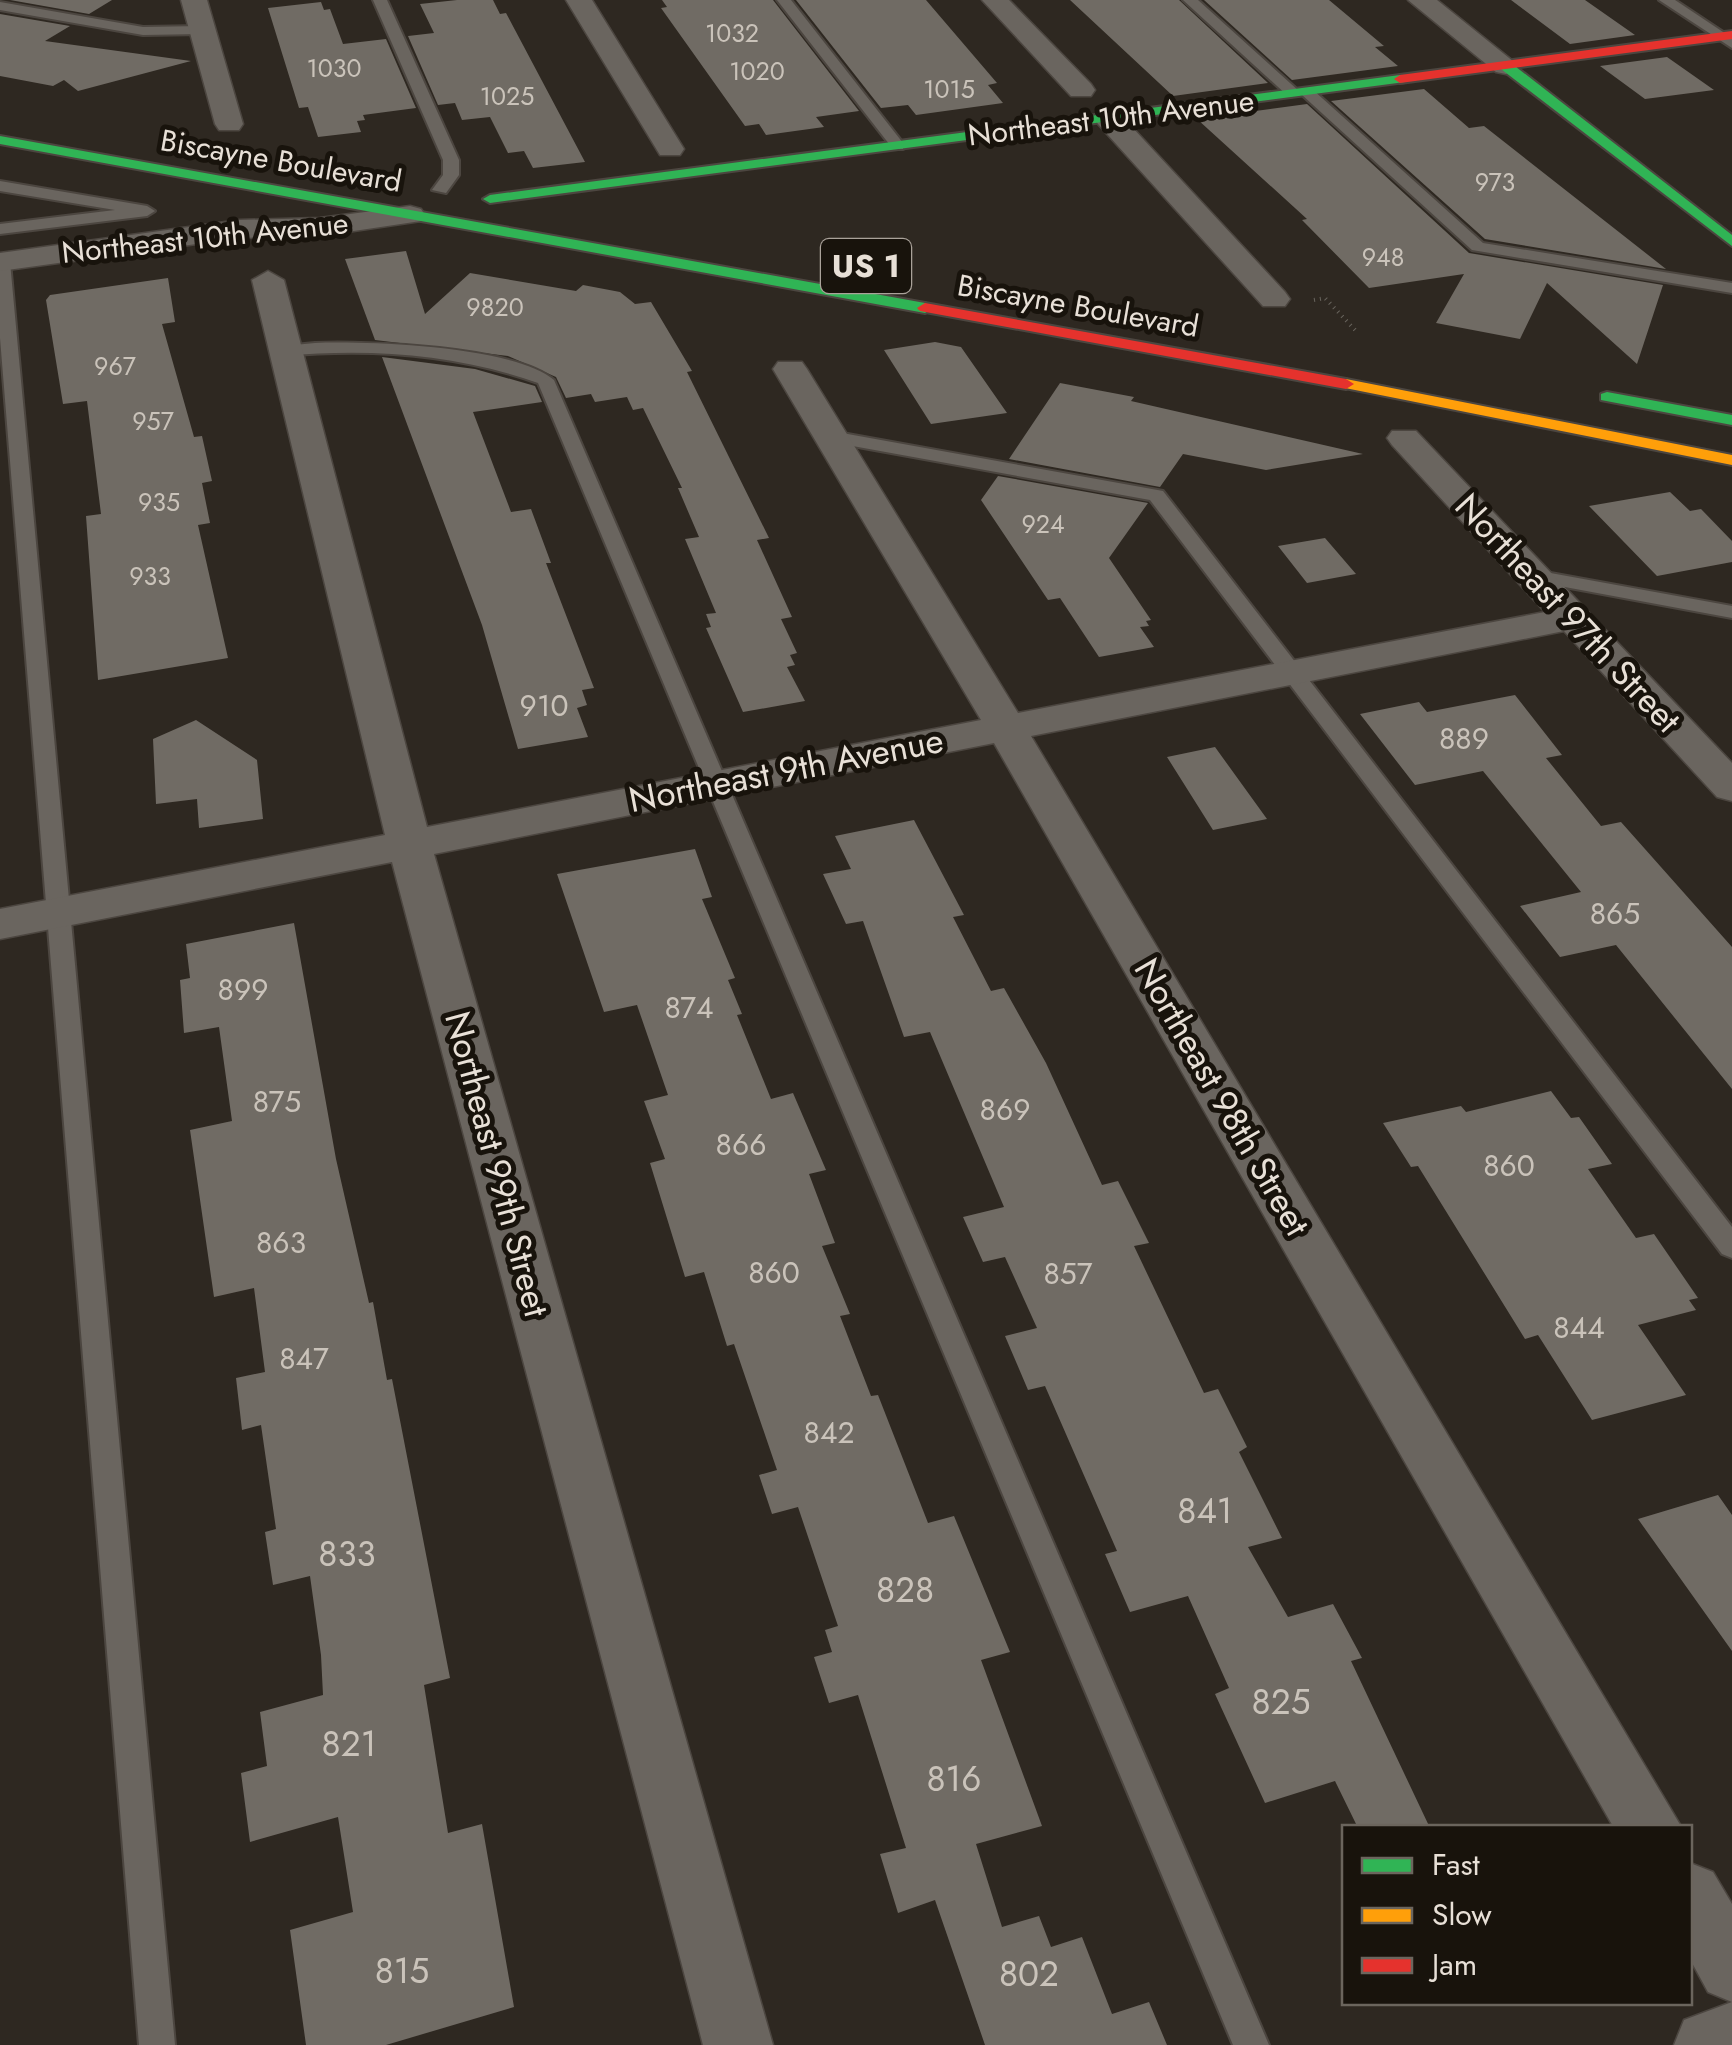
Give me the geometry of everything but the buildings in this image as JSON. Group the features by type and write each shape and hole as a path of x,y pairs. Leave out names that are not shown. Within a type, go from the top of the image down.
{"main road":[{"name":"Northeast 10th Avenue","path":"490,199 1728,39"},
{"path":"1506,66 1732,242"},
{"name":"Biscayne Boulevard","path":"0,140 240,184 490,199 566,212"},
{"name":"Biscayne Boulevard","path":"424,197 1732,460"},
{"path":"1582,393 1732,420"}],"street":[{"path":"194,0 229,124"},
{"path":"579,0 670,149"},
{"path":"994,0 1081,90"},
{"path":"1421,0 1506,66"},
{"path":"1108,118 1274,299"},
{"path":"240,184 244,200 240,230"},
{"name":"Northeast 10th Avenue","path":"1,262 240,230 320,227 424,197"},
{"name":"Northeast 99th Street","path":"268,280 409,842 738,2045"},
{"name":"Northeast 98th Street","path":"790,369 1006,728 1648,1825"},
{"name":"Northeast 97th Street","path":"1404,438 1732,788"},
{"name":"Northeast 9th Avenue","path":"0,924 1573,618"},
{"path":"1692,1898 1732,1968"},
{"path":"1709,2045 1732,2037"}],"lane":[{"path":"380,0 451,160 451,175 424,197"},
{"path":"784,0 898,146"},
{"path":"1190,0 1478,247 1732,288"},
{"path":"1666,0 1728,39"},
{"path":"0,6 143,32 202,30"},
{"path":"0,186 147,211 0,229"},
{"path":"1,262 157,2045"},
{"path":"284,351 353,345 518,369 545,380 1252,2045"},
{"path":"831,438 1156,495 1732,1247"},
{"path":"1534,576 1732,612"}],"path":[{"path":"1274,299 1290,303 1325,298 1356,331"}],"traffic: fast":[{"path":"1506,66 1732,242"},
{"path":"490,199 1400,79"},
{"path":"0,140 925,308"},
{"path":"1607,397 1732,420"}],"traffic: slow":[{"path":"1346,384 1732,460"}],"traffic: jam":[{"path":"1400,79 1732,35"},
{"path":"925,308 1346,384"}]}
